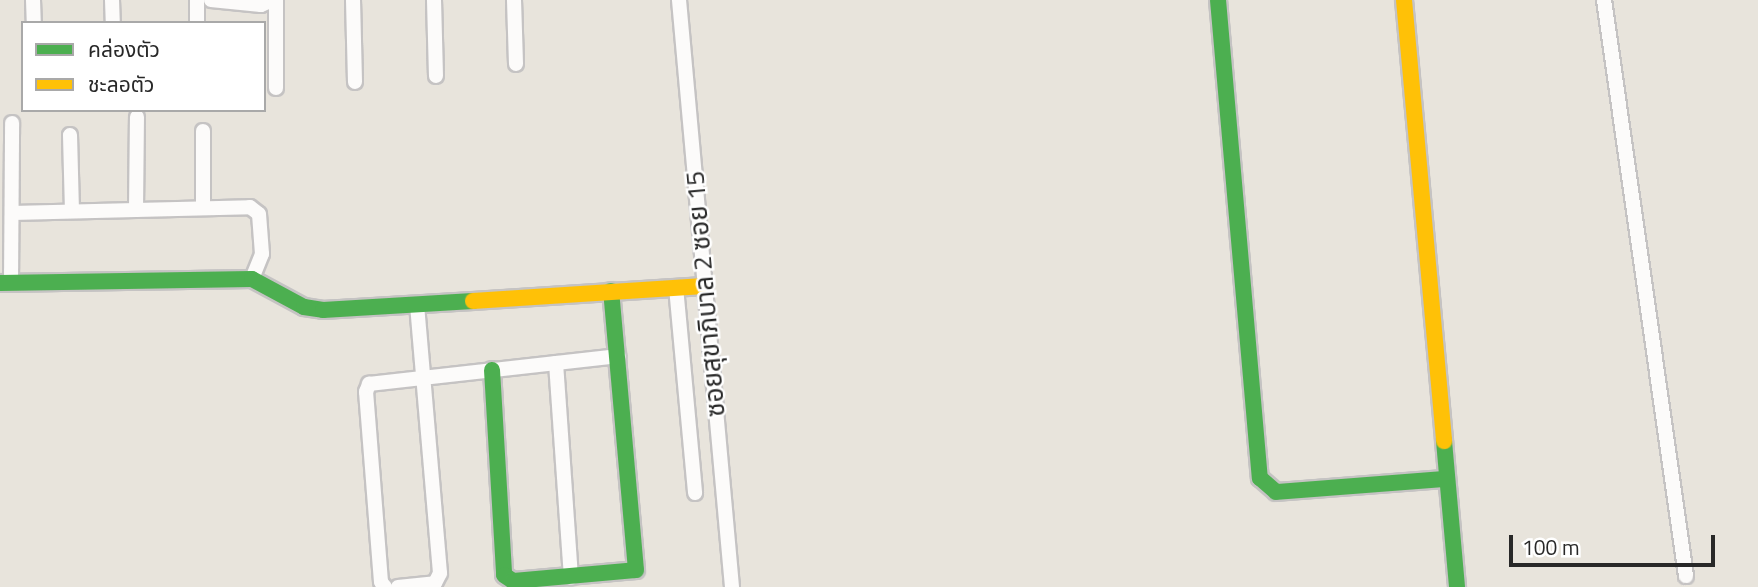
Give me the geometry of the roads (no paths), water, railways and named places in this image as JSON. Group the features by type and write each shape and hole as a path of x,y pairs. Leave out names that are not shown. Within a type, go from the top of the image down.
{"street":[{"path":"33,0 34,21"},
{"path":"112,0 113,21"},
{"path":"197,0 197,21"},
{"path":"211,0 261,5 274,0 276,88"},
{"path":"353,0 355,82"},
{"path":"433,0 436,76"},
{"path":"514,0 516,64"},
{"name":"ซอยสุขาภิบาล 2 ซอย 15","path":"679,0 732,587"},
{"path":"1218,0 1260,478 1276,492 1446,479"},
{"path":"1404,0 1457,587"},
{"path":"1604,0 1686,576"},
{"path":"136,210 137,117"},
{"path":"12,123 12,213 6,283 252,279 304,307 323,310 704,286"},
{"path":"203,131 203,208"},
{"path":"70,135 72,211"},
{"path":"12,213 255,209 262,254 252,279"},
{"path":"676,287 695,493"},
{"path":"492,370 504,575 513,581 630,573 639,563 611,291"},
{"path":"398,587 441,583 417,304"},
{"path":"385,587 381,582 366,392 376,380 618,356"},
{"path":"556,363 571,577"}]}
